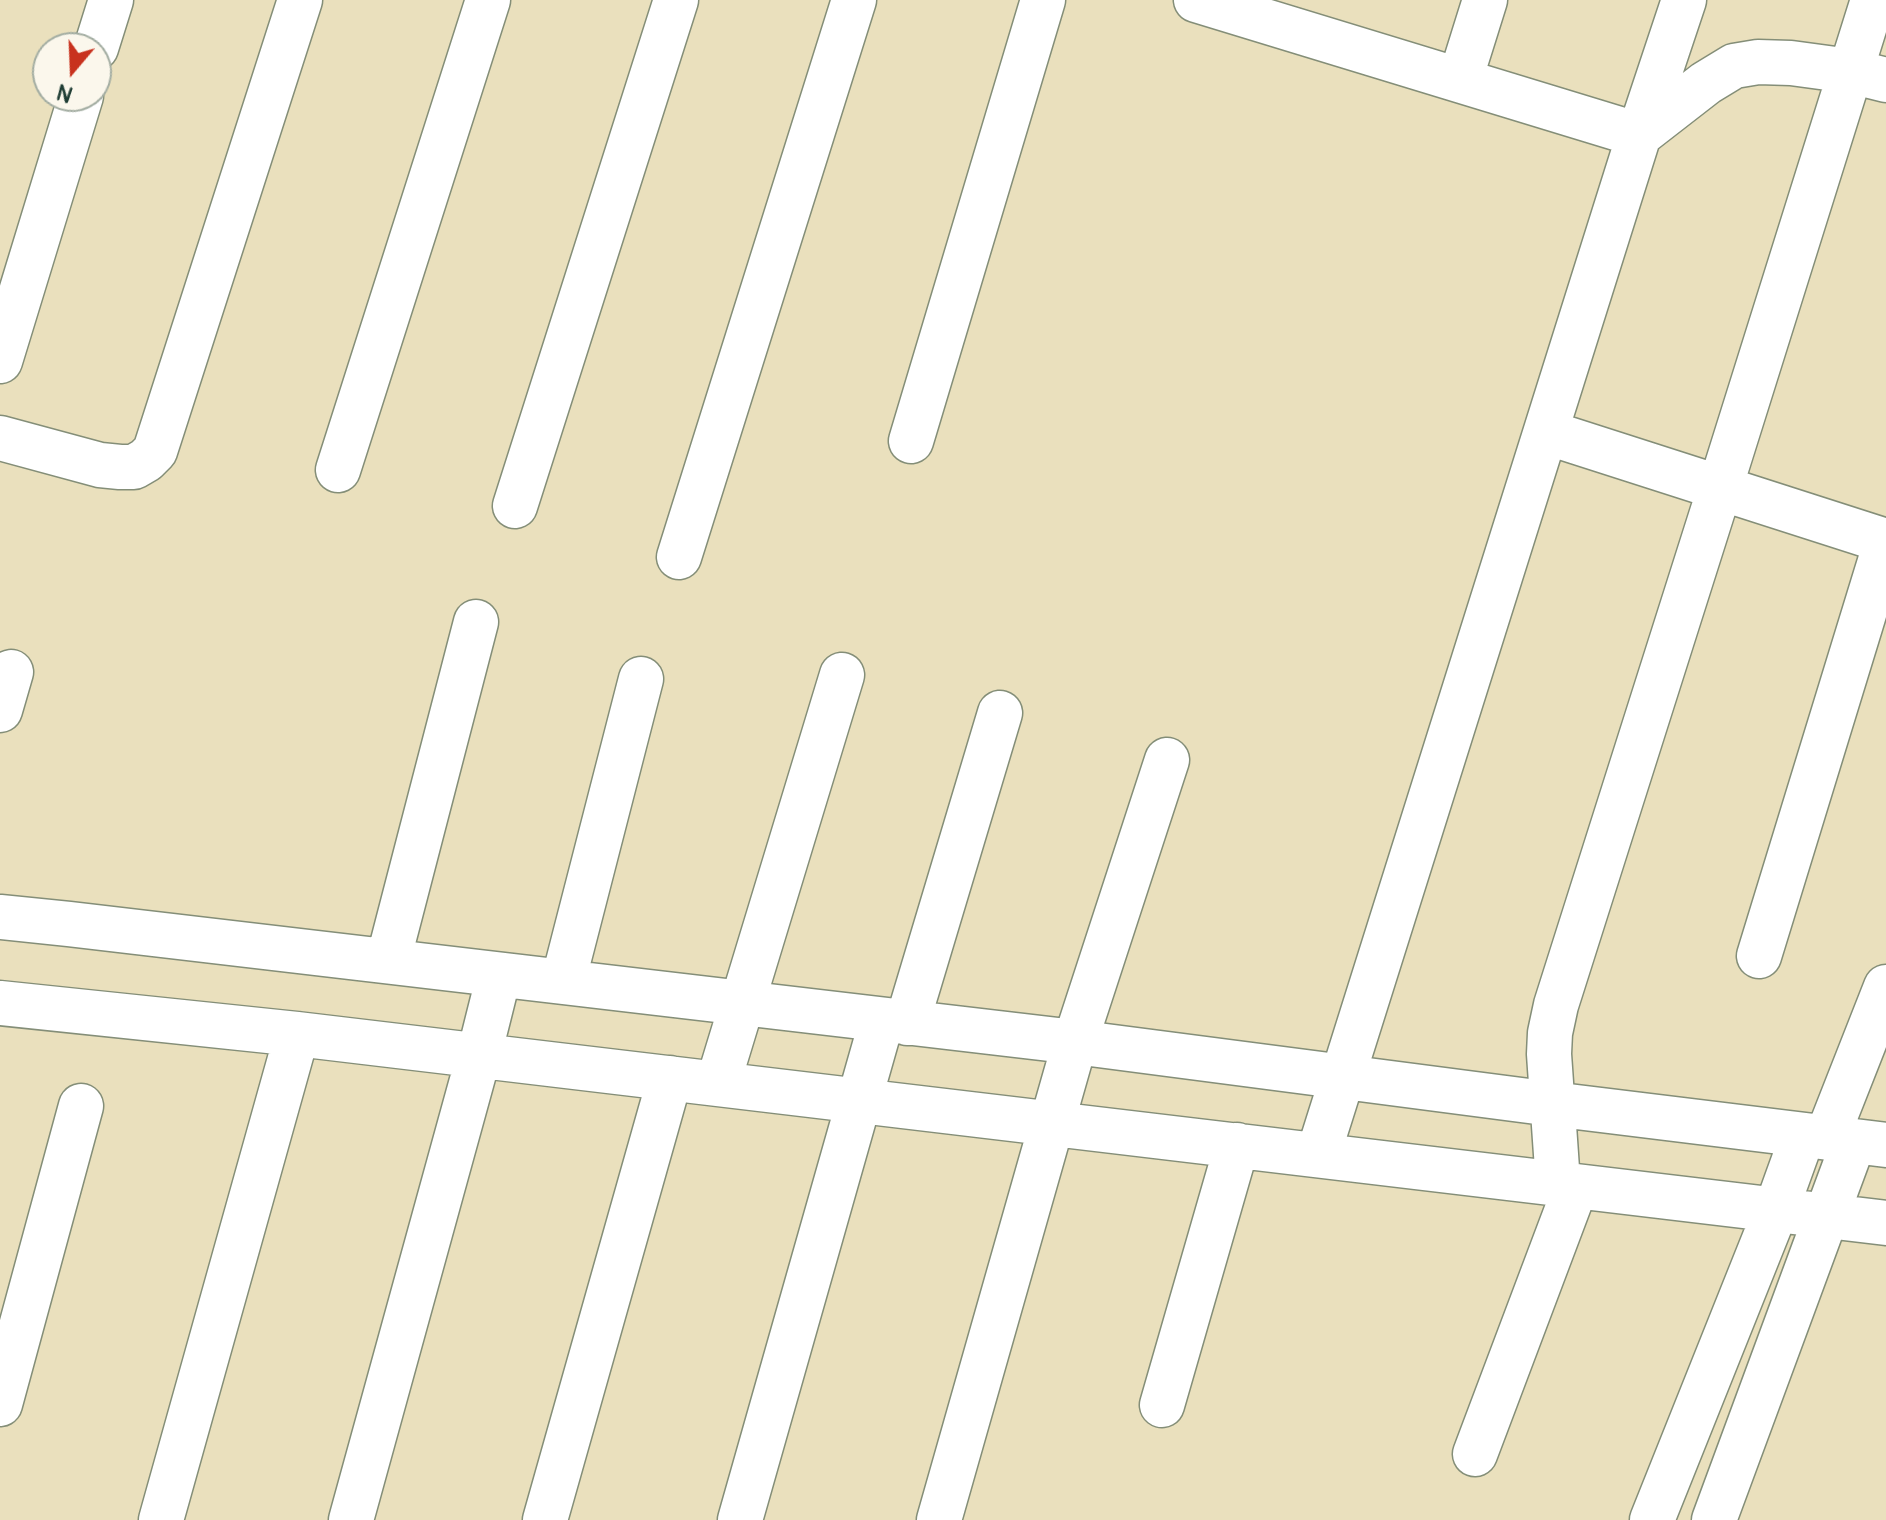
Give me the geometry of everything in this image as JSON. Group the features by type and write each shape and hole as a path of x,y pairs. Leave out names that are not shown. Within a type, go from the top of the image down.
{"street":[{"path":"101,32 111,0"},
{"path":"0,438 100,465 120,467 134,467 155,451 300,0"},
{"path":"338,470 488,0"},
{"path":"515,506 676,0"},
{"path":"679,557 854,0"},
{"path":"911,441 1043,0"},
{"path":"1196,0 1290,14 1460,80 1639,135"},
{"path":"1460,80 1485,0"},
{"path":"1318,1155 1684,0"},
{"path":"1475,1454 1567,1184 1552,1104 1550,1033 1556,1005 1720,488 1868,75 1873,0"},
{"path":"1639,135 1706,83 1734,66 1758,62 1780,63 1868,75"},
{"path":"0,361 76,112"},
{"path":"1546,432 1886,542 1759,956"},
{"path":"388,961 476,622"},
{"path":"718,1083 842,675"},
{"path":"563,982 641,679"},
{"path":"740,1520 859,1100 894,1022 1000,713"},
{"path":"939,1520 1075,1042 1167,760"},
{"path":"0,917 1075,1042 1843,1140"},
{"path":"351,1520 499,975"},
{"path":"1714,1520 1827,1216 1843,1140 1886,987"},
{"path":"0,1003 479,1055 1886,1223"},
{"path":"161,1520 297,1034"},
{"path":"545,1520 670,1078"},
{"path":"0,1404 81,1106"},
{"path":"1652,1520 1776,1210 1843,1140"},
{"path":"1162,1405 1237,1145"}]}
